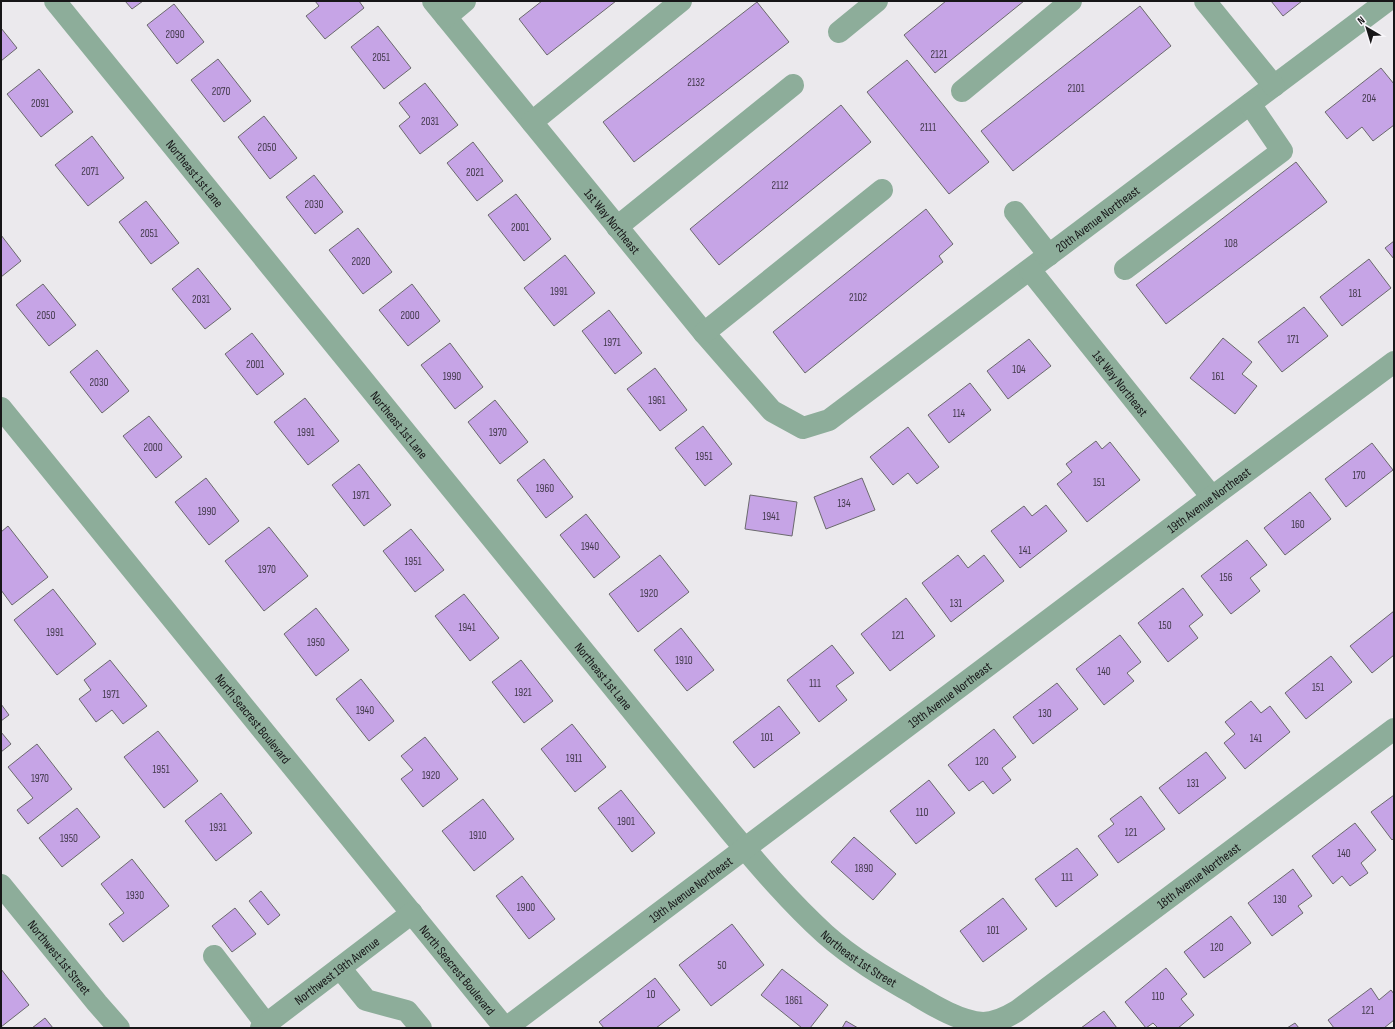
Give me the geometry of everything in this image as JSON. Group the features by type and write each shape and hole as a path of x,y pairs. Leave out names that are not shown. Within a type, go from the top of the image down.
{"street":[{"name":"Northeast 1st Lane","path":"55,1 745,849"},
{"path":"440,9 466,1"},
{"path":"532,122 681,1"},
{"path":"840,32 877,1"},
{"path":"962,91 1071,1"},
{"path":"1205,1 1274,86"},
{"name":"20th Avenue Northeast","path":"803,428 829,420 1387,1"},
{"name":"1st Way Northeast","path":"440,9 704,333 772,411 803,428"},
{"path":"617,227 794,85"},
{"path":"1124,269 1282,151 1250,104"},
{"path":"704,333 882,190"},
{"path":"1015,212 1049,255"},
{"name":"1st Way Northeast","path":"1030,270 1212,497"},
{"name":"19th Avenue Northeast","path":"506,1028 1394,362"},
{"name":"North Seacrest Boulevard","path":"1,408 506,1028"},
{"name":"18th Avenue Northeast","path":"1001,1020 1017,1011 1394,729"},
{"name":"Northeast 1st Street","path":"745,849 782,892 826,935 875,972 929,1003 966,1020 984,1023 1001,1020"},
{"name":"Northwest 1st Street","path":"1,885 119,1028"},
{"name":"Northwest 19th Avenue","path":"263,1026 412,913"},
{"path":"214,956 263,1026"},
{"path":"340,968 366,1000 407,1011 421,1028"}],"building":[{"path":"125,1 143,1 132,9"},
{"path":"315,1 359,1 364,8 325,39 306,16 319,6"},
{"path":"542,1 616,1 547,55 519,19"},
{"path":"946,1 1024,1 935,73 904,35"},
{"path":"1271,1 1302,1 1283,16"},
{"path":"757,2 789,42 634,162 603,122"},
{"path":"174,4 204,42 177,64 147,25"},
{"path":"1140,6 1171,46 1013,171 981,131"},
{"path":"378,26 411,68 384,89 351,47"},
{"path":"1,28 17,48 1,61"},
{"path":"218,59 251,101 224,122 191,80"},
{"path":"907,60 989,162 949,194 867,92"},
{"path":"1381,68 1394,84 1394,125 1373,141 1362,127 1347,139 1325,112"},
{"path":"39,69 73,112 41,137 7,94"},
{"path":"425,83 458,125 420,154 399,126 410,117 399,103"},
{"path":"841,105 871,142 719,265 690,229"},
{"path":"264,116 297,158 270,179 238,137"},
{"path":"92,136 124,178 88,206 55,165"},
{"path":"473,142 503,181 477,201 447,163"},
{"path":"1296,162 1327,202 1166,324 1136,285"},
{"path":"314,175 343,212 315,234 286,197"},
{"path":"516,194 551,239 524,261 488,215"},
{"path":"146,201 179,243 151,264 119,222"},
{"path":"926,209 953,244 939,256 943,262 805,373 773,332"},
{"path":"358,228 392,272 363,294 329,250"},
{"path":"1,235 21,261 1,277"},
{"path":"1394,241 1394,259 1385,248"},
{"path":"565,255 595,293 554,326 524,288"},
{"path":"1369,259 1391,288 1342,326 1320,297"},
{"path":"198,268 231,309 205,329 172,289"},
{"path":"43,284 76,325 49,346 16,305"},
{"path":"412,284 440,321 408,346 379,310"},
{"path":"1304,307 1328,336 1282,372 1258,342"},
{"path":"609,310 642,353 615,374 582,331"},
{"path":"252,333 284,374 257,395 225,354"},
{"path":"1223,338 1252,362 1242,374 1257,386 1235,414 1190,378"},
{"path":"1029,339 1051,366 1008,399 987,371"},
{"path":"450,343 483,387 455,409 421,365"},
{"path":"97,350 129,391 102,413 70,372"},
{"path":"655,368 687,410 660,431 627,389"},
{"path":"970,383 991,410 949,443 928,415"},
{"path":"305,398 339,441 308,465 274,422"},
{"path":"495,400 528,442 500,464 468,422"},
{"path":"149,416 182,457 156,478 123,436"},
{"path":"703,426 732,464 705,486 675,448"},
{"path":"908,427 939,467 917,484 908,473 893,485 870,457"},
{"path":"1096,441 1102,449 1110,442 1140,480 1087,522 1057,484 1072,472 1066,464"},
{"path":"1372,443 1393,470 1346,507 1325,479"},
{"path":"544,459 573,497 546,518 517,480"},
{"path":"359,464 391,505 364,526 332,485"},
{"path":"206,478 239,521 209,545 175,502"},
{"path":"862,478 875,510 826,529 814,497"},
{"path":"1310,492 1331,519 1285,555 1264,528"},
{"path":"750,495 797,502 792,536 745,529"},
{"path":"1046,505 1067,531 1020,568 991,531 1024,506 1032,516"},
{"path":"586,514 620,557 594,578 560,535"},
{"path":"8,526 48,577 12,605 1,590 1,532"},
{"path":"269,527 308,576 264,611 225,561"},
{"path":"411,529 444,570 415,592 383,551"},
{"path":"1247,540 1267,565 1250,578 1260,591 1231,614 1201,576"},
{"path":"660,555 689,592 638,632 609,594"},
{"path":"958,555 968,568 984,555 1004,581 951,622 922,583"},
{"path":"1183,588 1203,615 1189,626 1198,638 1168,662 1138,623"},
{"path":"53,589 96,644 57,675 14,620"},
{"path":"464,594 499,638 470,661 435,616"},
{"path":"906,598 935,636 890,671 861,634"},
{"path":"316,608 349,650 316,676 284,634"},
{"path":"1394,611 1394,655 1372,673 1350,646"},
{"path":"681,628 714,670 687,691 654,650"},
{"path":"1120,635 1141,662 1127,673 1134,681 1104,705 1076,669"},
{"path":"832,645 854,673 836,686 847,700 819,722 787,680"},
{"path":"1331,656 1352,682 1306,719 1285,693"},
{"path":"110,660 147,706 123,724 112,710 96,722 79,699 91,690 84,680"},
{"path":"521,660 553,701 524,723 492,682"},
{"path":"361,679 394,721 369,741 336,699"},
{"path":"1057,683 1078,709 1033,744 1013,717"},
{"path":"1251,701 1261,713 1270,706 1290,732 1245,769 1224,743 1235,734 1225,722"},
{"path":"1,704 9,715 1,721"},
{"path":"779,706 800,733 754,768 733,742"},
{"path":"572,724 606,767 575,792 541,749"},
{"path":"994,729 1016,757 1002,768 1011,780 993,794 983,781 969,791 948,765"},
{"path":"158,731 198,781 164,808 124,757"},
{"path":"1,732 11,744 1,752"},
{"path":"425,737 458,779 423,807 401,779 413,770 401,756"},
{"path":"37,744 72,789 28,824 17,810 33,798 8,767"},
{"path":"1206,752 1226,778 1179,814 1159,788"},
{"path":"929,780 955,813 916,844 890,811"},
{"path":"621,790 655,833 632,852 598,808"},
{"path":"221,793 252,833 216,861 185,821"},
{"path":"1394,795 1394,838 1392,840 1371,812"},
{"path":"1141,796 1165,829 1118,863 1098,836 1114,824 1110,819"},
{"path":"483,799 514,839 474,871 442,831"},
{"path":"77,808 100,837 62,867 39,838"},
{"path":"1355,823 1376,850 1361,863 1368,873 1350,886 1342,876 1333,884 1312,856"},
{"path":"854,837 896,874 873,900 831,862"},
{"path":"1077,848 1098,875 1056,907 1035,879"},
{"path":"132,859 169,906 123,942 109,924 124,913 101,884"},
{"path":"1293,869 1312,896 1298,906 1303,913 1272,936 1248,903"},
{"path":"522,876 555,919 529,939 496,896"},
{"path":"261,891 280,915 268,925 249,901"},
{"path":"1003,898 1027,929 983,962 960,931"},
{"path":"235,908 256,934 232,952 212,926"},
{"path":"1231,916 1251,943 1204,978 1184,952"},
{"path":"732,924 764,965 711,1006 679,965"},
{"path":"1166,968 1187,994 1181,999 1194,1015 1178,1028 1158,1028 1153,1023 1146,1028 1125,1002"},
{"path":"1,969 29,1005 1,1027"},
{"path":"782,969 828,1005 810,1028 802,1028 761,995"},
{"path":"655,978 680,1010 656,1028 604,1028 599,1022"},
{"path":"1371,988 1379,1000 1391,990 1394,994 1394,1020 1384,1028 1334,1028 1328,1020"},
{"path":"1104,1011 1117,1028 1081,1028"},
{"path":"45,1018 53,1028 32,1028"},
{"path":"846,1021 858,1028 842,1028"},
{"path":"1295,1023 1299,1028 1287,1028"}]}
